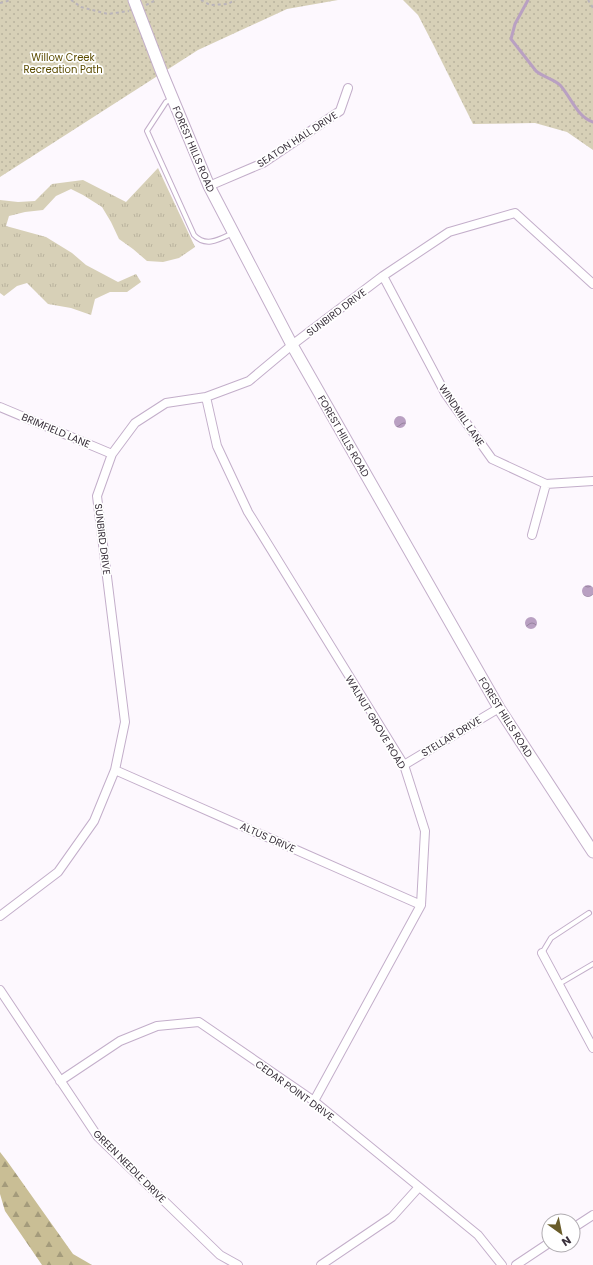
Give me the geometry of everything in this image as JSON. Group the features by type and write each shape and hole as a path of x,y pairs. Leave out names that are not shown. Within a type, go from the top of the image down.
{"street":[{"name":"FOREST HILLS ROAD","path":"136,5 172,99 209,186 292,345 499,708 593,852"},
{"name":"SEATON HALL DRIVE","path":"209,186 263,163 340,111 348,88"},
{"name":"SUNBIRD DRIVE","path":"0,916 58,872 94,821 115,770 125,722 97,496 112,454 135,424 166,403 206,397 249,381 292,345 383,276 449,232 516,213 593,284"},
{"name":"WINDMILL LANE","path":"383,276 445,393 492,459 546,484 593,480"},
{"name":"WALNUT GROVE ROAD","path":"206,397 217,446 248,512 404,765 425,831 420,905 314,1101"},
{"name":"BRIMFIELD LANE","path":"0,407 112,454"},
{"path":"532,535 546,484"},
{"name":"STELLAR DRIVE","path":"404,765 499,708"},
{"name":"ALTUS DRIVE","path":"115,770 420,905"},
{"path":"542,953 593,1048"},
{"name":"GREEN NEEDLE DRIVE","path":"0,990 98,1137 220,1255 238,1265"},
{"name":"CEDAR POINT DRIVE","path":"60,1081 120,1041 157,1026 199,1022 314,1101 478,1235 502,1265"},
{"path":"321,1265 392,1217 419,1187"},
{"path":"581,1223 593,1215"},
{"path":"516,1265 541,1249"}],"lane":[{"path":"172,99 166,102 147,131 194,235 199,240 208,242 234,233"},
{"path":"542,953 551,938 589,913"},
{"path":"559,984 593,964"}],"path":[{"path":"0,3 12,0"},
{"path":"71,0 81,7 108,14 156,0"},
{"path":"201,0 210,5 228,4 235,0"},
{"path":"588,0 593,8"}],"green space":[{"name":"Willow Creek Recreation Path","path":"0,0 338,0 287,9 198,50 0,177"},
{"path":"403,0 593,0 593,150 567,132 535,123 473,124 418,15"},
{"path":"158,168 195,247 179,258 163,262 147,261 119,239 102,207 71,189 56,196 43,210 9,216 6,226 46,237 72,253 86,265 118,282 136,274 141,282 127,292 110,292 95,299 91,315 71,308 48,304 27,283 17,286 4,296 0,293 0,200 18,202 35,201 52,184 83,180 126,202"},
{"path":"0,1152 73,1254 92,1265 42,1265 5,1211 0,1194"}],"water":[{"path":"398,416 402,416 406,422 402,428 398,428 394,424 394,420"},
{"path":"588,585 592,587 594,591 592,595 588,597 584,595 582,591 584,587"},
{"path":"529,617 533,617 537,623 533,629 529,629 525,625 525,621"}],"waterway":[{"path":"528,0 515,24 511,39 536,71 560,85 578,111 593,122"}]}
